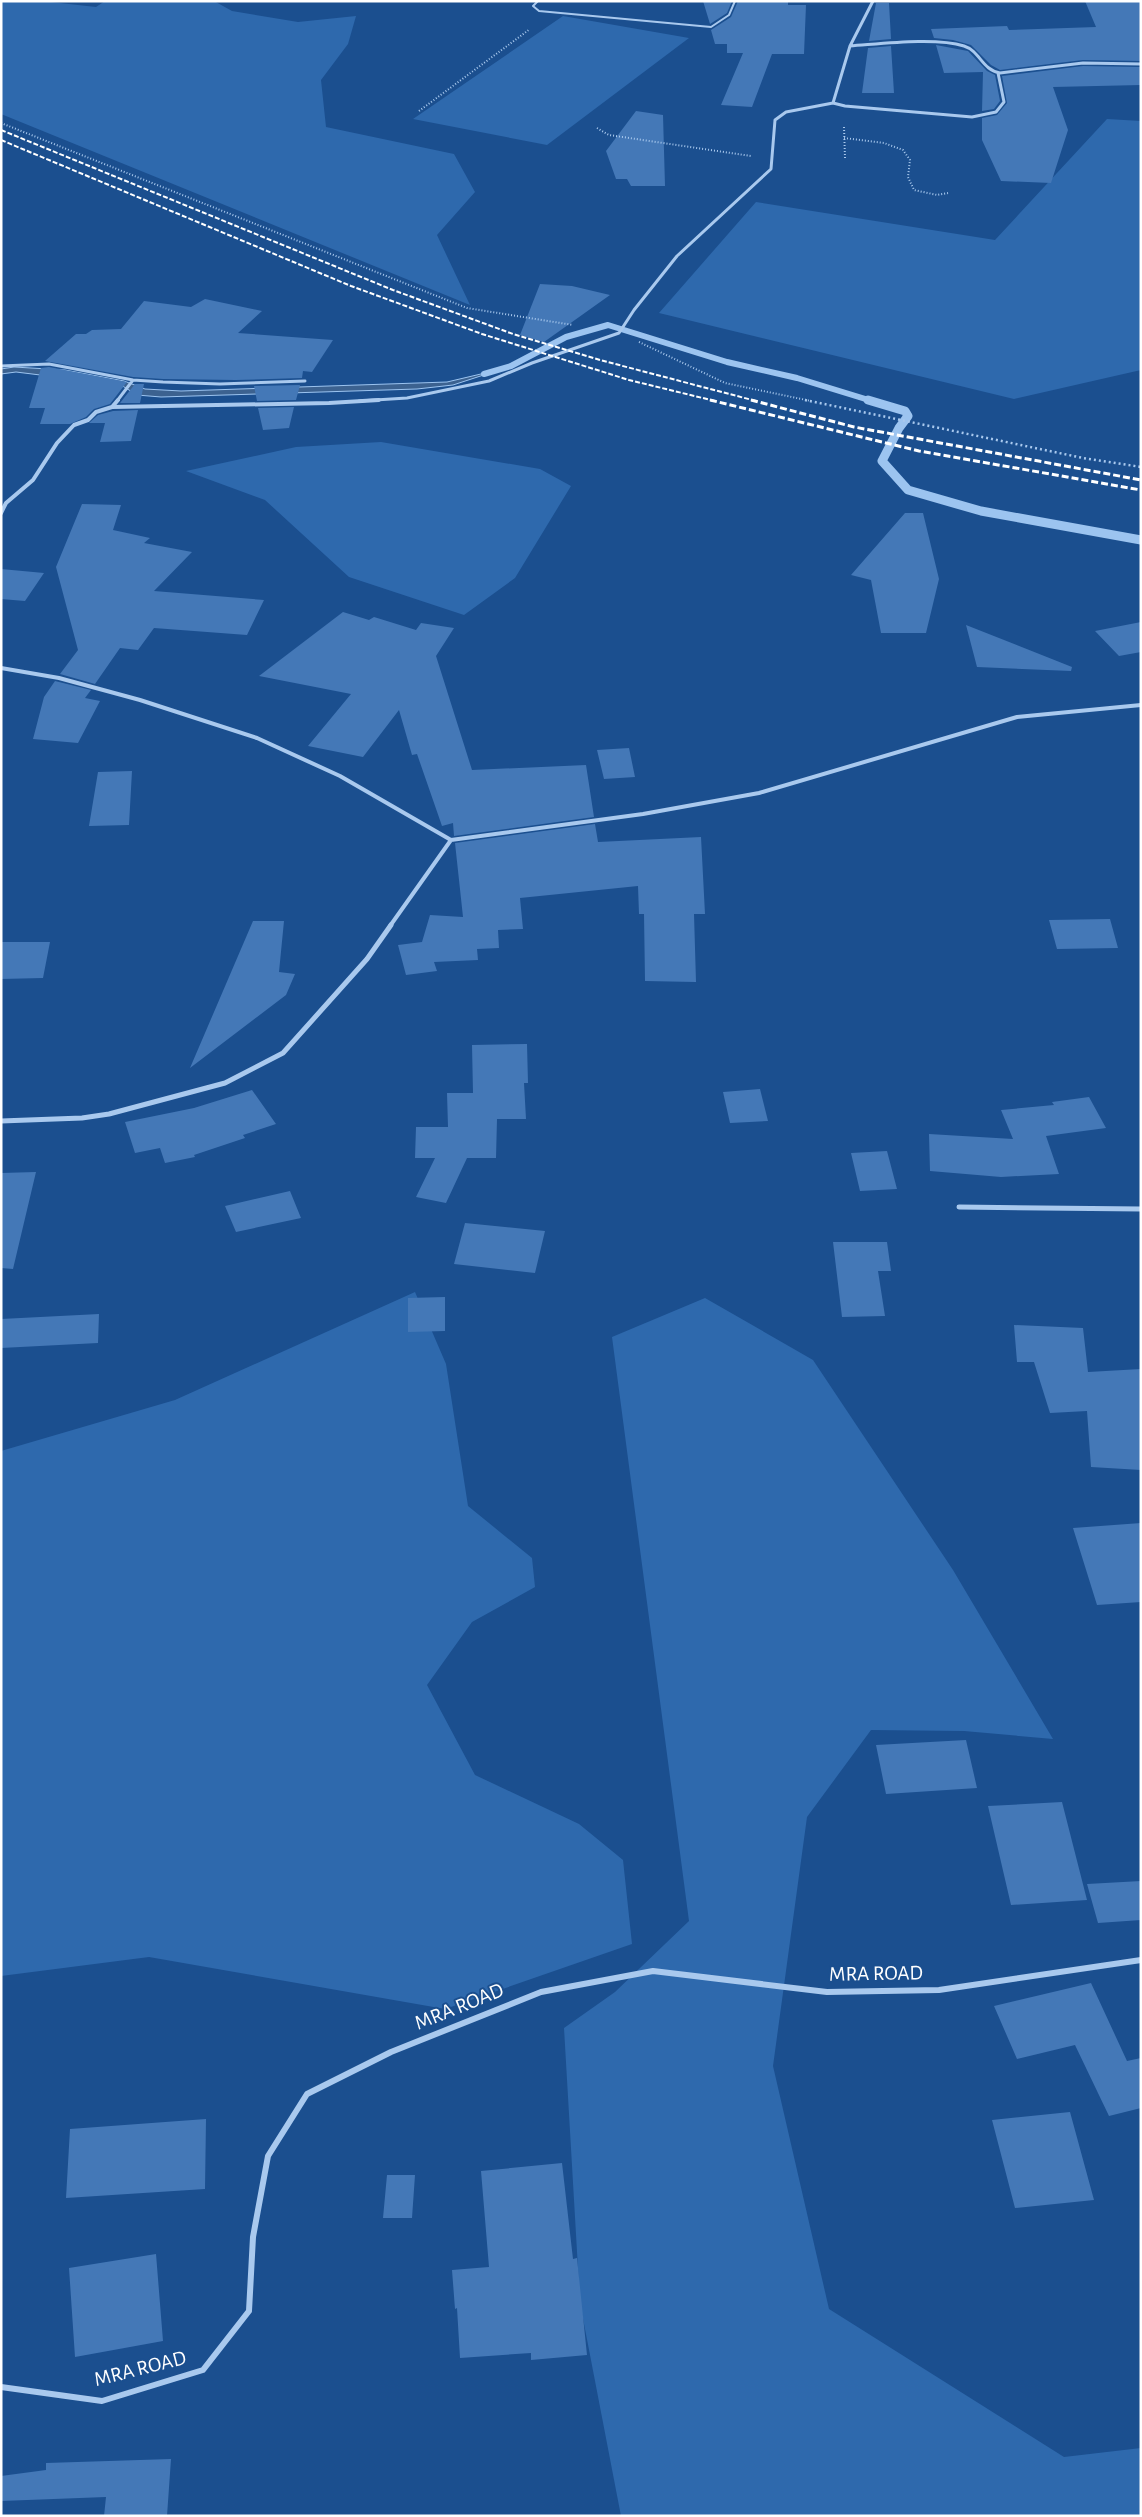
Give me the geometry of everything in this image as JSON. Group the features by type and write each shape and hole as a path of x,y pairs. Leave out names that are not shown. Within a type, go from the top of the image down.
{"street":[{"path":"833,102 850,46 873,1"},
{"path":"850,46 905,44 965,46 976,55 986,69 998,73 1036,71 1062,65 1093,62 1141,64"},
{"path":"1,513 6,503 33,480 57,444 74,425 88,420 96,412 112,407 329,403 407,398 489,382 532,364 619,333 634,310 677,256 771,169 774,120 786,112 833,102 845,106 972,117 996,112 1004,102 998,73"},
{"path":"1,366 49,364 133,380 220,384 305,381"},
{"path":"112,407 133,380"},
{"path":"1,668 19,670 86,685 194,714 303,757 381,798 451,840 643,814 759,792 1016,717 1141,705"},
{"path":"1,1122 82,1118 109,1114 225,1083 283,1053 367,958 451,840"},
{"path":"959,1207 1141,1209"},
{"name":"MRA ROAD","path":"1,2387 102,2400 203,2370 250,2312 253,2237 268,2156 307,2094 391,2052 542,1992 653,1971 827,1992 939,1990 1141,1960"}],"lane":[{"path":"538,1 534,6 539,11 711,27 729,15 735,1"}],"path":[{"path":"419,111 555,12"},
{"path":"845,106 845,158"},
{"path":"1,123 467,308 619,333 725,383 1083,458 1141,467"},
{"path":"597,128 609,135 729,154 771,158"},
{"path":"844,138 884,143 903,150 910,160 908,178 914,190 937,195 948,193"}],"shaded area":[{"path":"1,1 42,1 96,7 105,1 214,1 232,11 298,22 356,16 348,44 321,80 326,127 454,154 475,192 437,235 470,305 1,114"},
{"path":"563,16 689,38 547,145 413,119"},
{"path":"1107,119 1141,121 1141,370 1014,399 659,313 756,202 995,240"},
{"path":"14,367 65,370 124,381 145,389 181,391 447,382 502,369 453,385 417,389 161,397 137,395 121,385 16,372 1,374 1,369"},
{"path":"381,442 540,469 571,486 515,578 464,615 349,577 265,500 186,471 296,447"},
{"path":"415,1292 446,1364 468,1506 532,1558 535,1587 472,1622 427,1685 475,1775 579,1824 623,1860 632,1944 445,2009 149,1957 1,1976 1,1451 175,1400"},
{"path":"705,1298 813,1360 953,1570 1053,1739 964,1731 871,1730 807,1817 773,2066 829,2309 1064,2457 1141,2448 1141,2516 621,2516 580,2303 564,2028 615,1992 689,1921 612,1337"}],"building":[{"path":"703,1 732,1 727,13 710,24"},
{"path":"738,1 788,1 788,5 806,5 804,54 772,54 752,107 721,105 743,53 727,53 727,44 715,44 711,30 731,17"},
{"path":"1085,1 1141,1 1141,61 1083,60 1000,70 991,65 971,45 953,40 934,38 931,29 1007,26 1009,30 1096,27"},
{"path":"876,3 889,3 891,39 869,41"},
{"path":"936,45 968,51 987,71 995,75 1000,101 994,109 982,111 983,72 944,73"},
{"path":"891,46 894,93 862,93 868,48"},
{"path":"1083,66 1141,67 1141,85 1053,87 1068,130 1051,183 1001,181 982,140 982,118 997,115 1007,103 1002,76"},
{"path":"636,111 663,115 665,186 631,186 627,179 616,179 606,151"},
{"path":"540,284 572,286 610,295 544,342 520,335"},
{"path":"205,299 262,311 238,333 333,340 312,372 303,371 302,378 236,380 163,379 133,377 45,361 76,334 86,334 92,330 121,329 144,301 191,307"},
{"path":"49,367 127,382 110,404 94,409 86,417 70,424 40,424 45,408 29,408 41,368"},
{"path":"135,384 144,384 140,403 120,403"},
{"path":"300,385 296,400 257,401 254,386"},
{"path":"294,407 289,428 263,430 258,408"},
{"path":"138,410 131,441 100,442 105,423 89,423 98,415 113,411"},
{"path":"82,504 121,505 113,530 150,538 144,543 192,552 154,591 264,600 247,635 154,628 138,650 120,648 95,684 60,674 78,650 56,567"},
{"path":"905,513 923,513 939,579 926,633 881,633 871,580 851,575"},
{"path":"1,569 44,573 25,601 1,599"},
{"path":"343,612 369,620 374,617 416,630 421,623 454,628 436,656 472,770 586,765 594,817 454,836 453,823 442,826 417,754 412,755 399,710 363,757 308,746 351,694 259,676"},
{"path":"1141,622 1141,652 1119,656 1095,631"},
{"path":"966,625 1072,667 1071,671 977,667"},
{"path":"55,681 91,690 85,698 100,701 78,743 33,739 44,697"},
{"path":"629,748 635,777 604,779 597,750"},
{"path":"132,771 129,825 89,826 98,772"},
{"path":"595,824 598,842 701,837 705,914 694,914 696,982 645,981 644,914 639,914 638,886 520,898 523,929 498,930 499,948 477,949 478,960 434,962 437,971 406,975 398,945 422,942 430,915 463,917 455,843"},
{"path":"1110,919 1118,948 1057,949 1049,920"},
{"path":"253,921 284,921 279,972 295,974 286,995 190,1068"},
{"path":"1,942 50,942 43,978 1,979"},
{"path":"527,1044 528,1083 524,1083 526,1119 497,1119 496,1158 467,1158 446,1203 416,1197 435,1158 415,1158 416,1127 448,1127 447,1093 473,1093 472,1045"},
{"path":"760,1089 768,1121 730,1123 723,1092"},
{"path":"252,1090 276,1124 243,1135 245,1138 194,1155 195,1157 165,1163 160,1148 135,1153 125,1122 194,1108"},
{"path":"1089,1097 1106,1128 1046,1136 1059,1174 1001,1177 930,1171 929,1134 1013,1139 1001,1110 1054,1105 1052,1102"},
{"path":"887,1151 897,1189 860,1191 851,1153"},
{"path":"36,1172 13,1269 1,1268 1,1173"},
{"path":"290,1191 301,1218 236,1232 225,1206"},
{"path":"465,1223 545,1231 535,1273 454,1264"},
{"path":"833,1242 887,1242 891,1271 878,1271 885,1316 842,1317"},
{"path":"445,1297 445,1331 408,1332 408,1298"},
{"path":"99,1314 98,1343 1,1348 1,1319"},
{"path":"1014,1325 1083,1328 1088,1372 1141,1369 1141,1470 1091,1467 1087,1411 1050,1413 1034,1362 1017,1362"},
{"path":"1141,1523 1141,1602 1097,1605 1073,1528"},
{"path":"966,1740 977,1788 886,1794 876,1745"},
{"path":"1062,1802 1087,1900 1011,1905 988,1806"},
{"path":"1141,1881 1141,1920 1098,1923 1087,1884"},
{"path":"1091,1983 1127,2061 1141,2058 1141,2108 1109,2116 1075,2045 1017,2059 994,2006"},
{"path":"1070,2112 1094,2200 1015,2208 992,2120"},
{"path":"206,2119 205,2189 66,2198 70,2129"},
{"path":"562,2163 573,2259 577,2258 587,2355 531,2360 531,2353 460,2358 457,2308 455,2309 452,2270 489,2267 481,2171"},
{"path":"387,2175 415,2175 412,2218 383,2218"},
{"path":"156,2254 163,2341 75,2357 69,2268"},
{"path":"171,2459 167,2516 104,2516 106,2497 1,2501 1,2476 46,2470 46,2463"}],"waterway":[{"path":"484,374 511,366 566,337 608,325 727,362 797,378 872,401"},
{"path":"868,400 905,411 908,416 899,428 882,461 908,490 981,511 1141,540"}],"railway":[{"path":"1,130 393,290 513,334 600,360 756,401"},
{"path":"1,140 351,286 482,334 629,380 715,401"},
{"path":"710,400 919,451 1141,490"},
{"path":"751,400 854,427 1141,480"}]}
